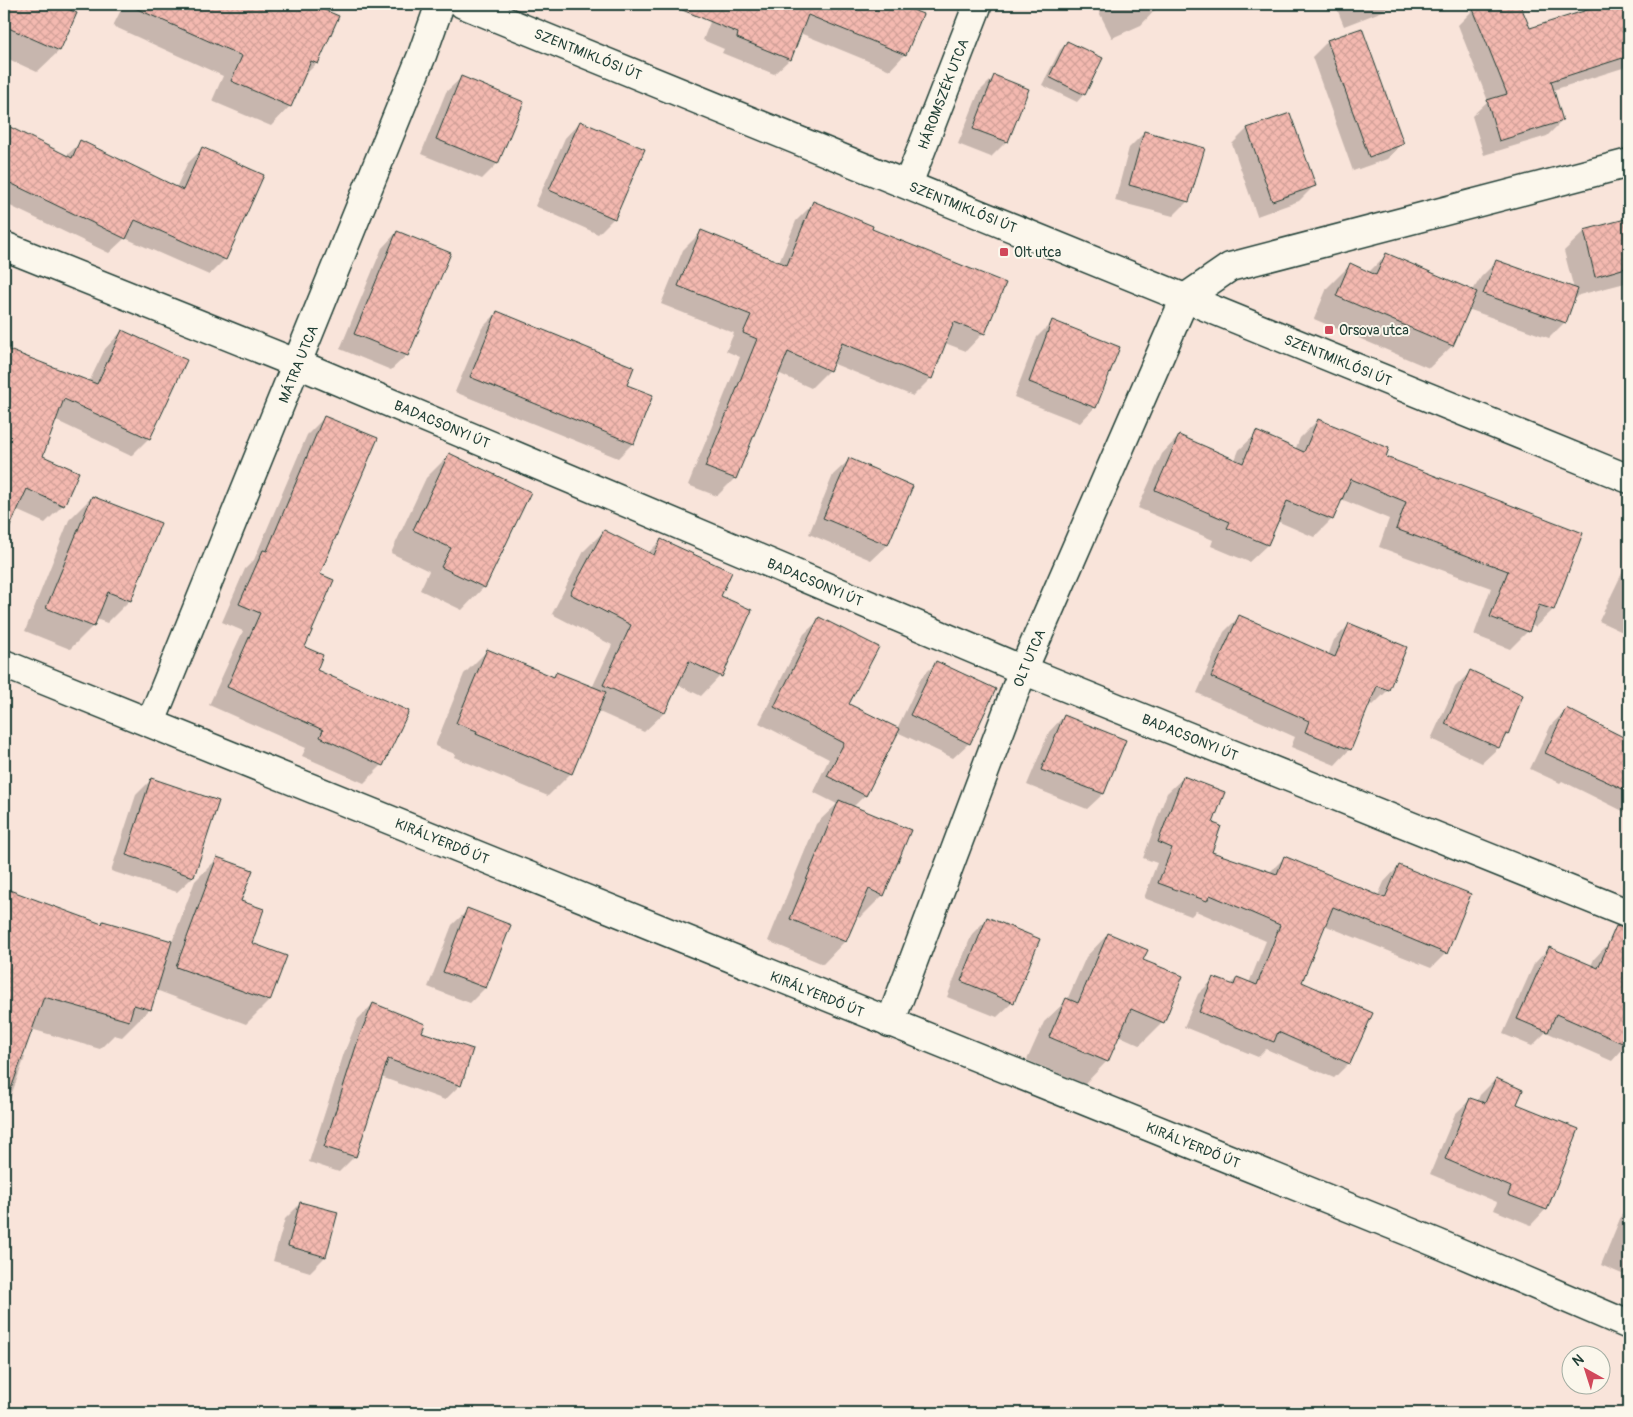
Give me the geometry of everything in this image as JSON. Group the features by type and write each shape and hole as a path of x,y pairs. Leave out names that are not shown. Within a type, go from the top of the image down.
{"street":[{"name":"MÁTRA UTCA","path":"151,722 298,364 422,55 440,4"},
{"name":"SZENTMIKLÓSI ÚT","path":"463,4 1629,478"},
{"name":"HÁROMSZÉK UTCA","path":"908,184 978,4"},
{"path":"1185,298 1230,267 1629,164"},
{"name":"BADACSONYI ÚT","path":"4,246 298,364 1023,670 1629,914"},
{"name":"OLT UTCA","path":"890,1023 1023,670 1185,298"},
{"name":"KIRÁLYERDŐ ÚT","path":"4,664 1437,1243 1629,1326"}],"building":[{"path":"4,4 57,4 77,13 60,51 4,26"},
{"path":"126,4 310,4 339,16 318,64 311,61 291,107 231,81 242,56"},
{"path":"668,4 897,4 923,14 906,55 808,15 791,60 737,38 738,33"},
{"path":"1471,4 1520,4 1530,28 1606,4 1629,4 1629,56 1551,81 1563,121 1499,141 1487,100 1507,94"},
{"path":"1362,28 1404,144 1369,157 1327,40"},
{"path":"1067,41 1103,58 1085,95 1049,77"},
{"path":"994,75 1029,89 1008,142 973,129"},
{"path":"461,76 524,102 498,164 436,139"},
{"path":"1290,113 1316,186 1272,201 1247,128"},
{"path":"580,121 645,149 615,219 549,190"},
{"path":"4,124 72,158 80,140 183,190 202,147 264,175 226,260 135,220 126,239 4,180"},
{"path":"1144,131 1205,148 1189,202 1129,185"},
{"path":"813,201 873,226 872,229 1006,283 985,334 954,322 932,379 842,343 830,371 788,352 736,479 705,467 757,339 743,333 751,315 678,286 701,230 787,265"},
{"path":"1629,218 1629,267 1595,277 1584,230"},
{"path":"397,231 451,253 408,356 354,334"},
{"path":"1386,253 1477,292 1453,346 1336,296 1350,263 1376,275"},
{"path":"1496,260 1578,289 1566,323 1483,294"},
{"path":"497,311 634,367 627,385 653,395 634,444 470,377"},
{"path":"1052,320 1120,347 1096,408 1029,382"},
{"path":"122,330 187,360 150,439 64,399 43,456 79,472 64,506 27,489 4,540 4,348 97,384"},
{"path":"324,416 378,438 320,574 334,580 305,647 323,655 317,670 409,711 383,766 320,737 323,730 227,687 260,613 239,604 263,550 267,551"},
{"path":"1318,419 1389,448 1386,457 1583,533 1554,610 1539,605 1529,632 1490,617 1508,571 1396,529 1406,502 1351,479 1333,520 1287,501 1268,545 1227,528 1230,522 1155,490 1179,435 1243,463 1256,431 1304,452"},
{"path":"449,453 531,492 485,588 441,567 451,548 413,530"},
{"path":"849,458 913,486 888,545 823,518"},
{"path":"92,496 161,523 131,601 108,592 94,627 46,608"},
{"path":"604,530 654,555 661,539 732,572 721,596 752,610 722,677 689,661 665,713 603,685 631,625 570,594"},
{"path":"1239,615 1335,657 1349,623 1407,647 1389,690 1377,686 1351,750 1305,732 1309,721 1211,677"},
{"path":"819,617 879,647 849,704 900,729 866,796 827,776 844,743 774,707"},
{"path":"487,649 554,677 556,672 606,692 572,774 476,734 477,731 456,723"},
{"path":"936,661 996,689 970,744 910,715"},
{"path":"1470,670 1523,695 1508,735 1506,734 1499,748 1445,724"},
{"path":"1566,708 1629,740 1629,792 1545,753"},
{"path":"1064,715 1126,740 1104,794 1041,770"},
{"path":"1183,776 1225,792 1213,823 1221,826 1212,852 1277,874 1284,856 1385,898 1399,865 1471,894 1447,954 1333,907 1302,982 1373,1013 1350,1064 1278,1032 1274,1042 1199,1012 1213,977 1234,985 1237,977 1257,985 1280,925 1210,895 1207,901 1158,883 1172,848 1158,842"},
{"path":"151,778 219,801 194,877 126,855"},
{"path":"839,800 911,830 884,896 869,889 846,942 790,919"},
{"path":"217,857 253,870 241,901 264,909 252,943 287,956 270,1001 176,967"},
{"path":"4,888 102,924 103,921 172,941 151,1010 134,1005 129,1021 44,997 8,1097 4,1096"},
{"path":"467,908 511,925 486,988 443,972"},
{"path":"987,917 1040,939 1014,1003 961,981"},
{"path":"1616,926 1629,929 1629,1046 1556,1014 1548,1032 1517,1019 1549,947 1598,968"},
{"path":"1108,933 1148,950 1143,960 1183,976 1164,1023 1131,1009 1108,1062 1049,1037 1066,998 1078,1003"},
{"path":"373,1003 425,1024 422,1032 473,1049 461,1086 388,1059 356,1157 324,1147 359,1037"},
{"path":"1496,1078 1523,1090 1517,1104 1579,1129 1547,1210 1508,1195 1511,1187 1445,1159 1470,1098 1485,1103"},
{"path":"300,1202 338,1212 326,1257 288,1246"}],"place":[{"name":"Olt utca","path":"1004,252"},
{"name":"Orsova utca","path":"1329,330"}]}
